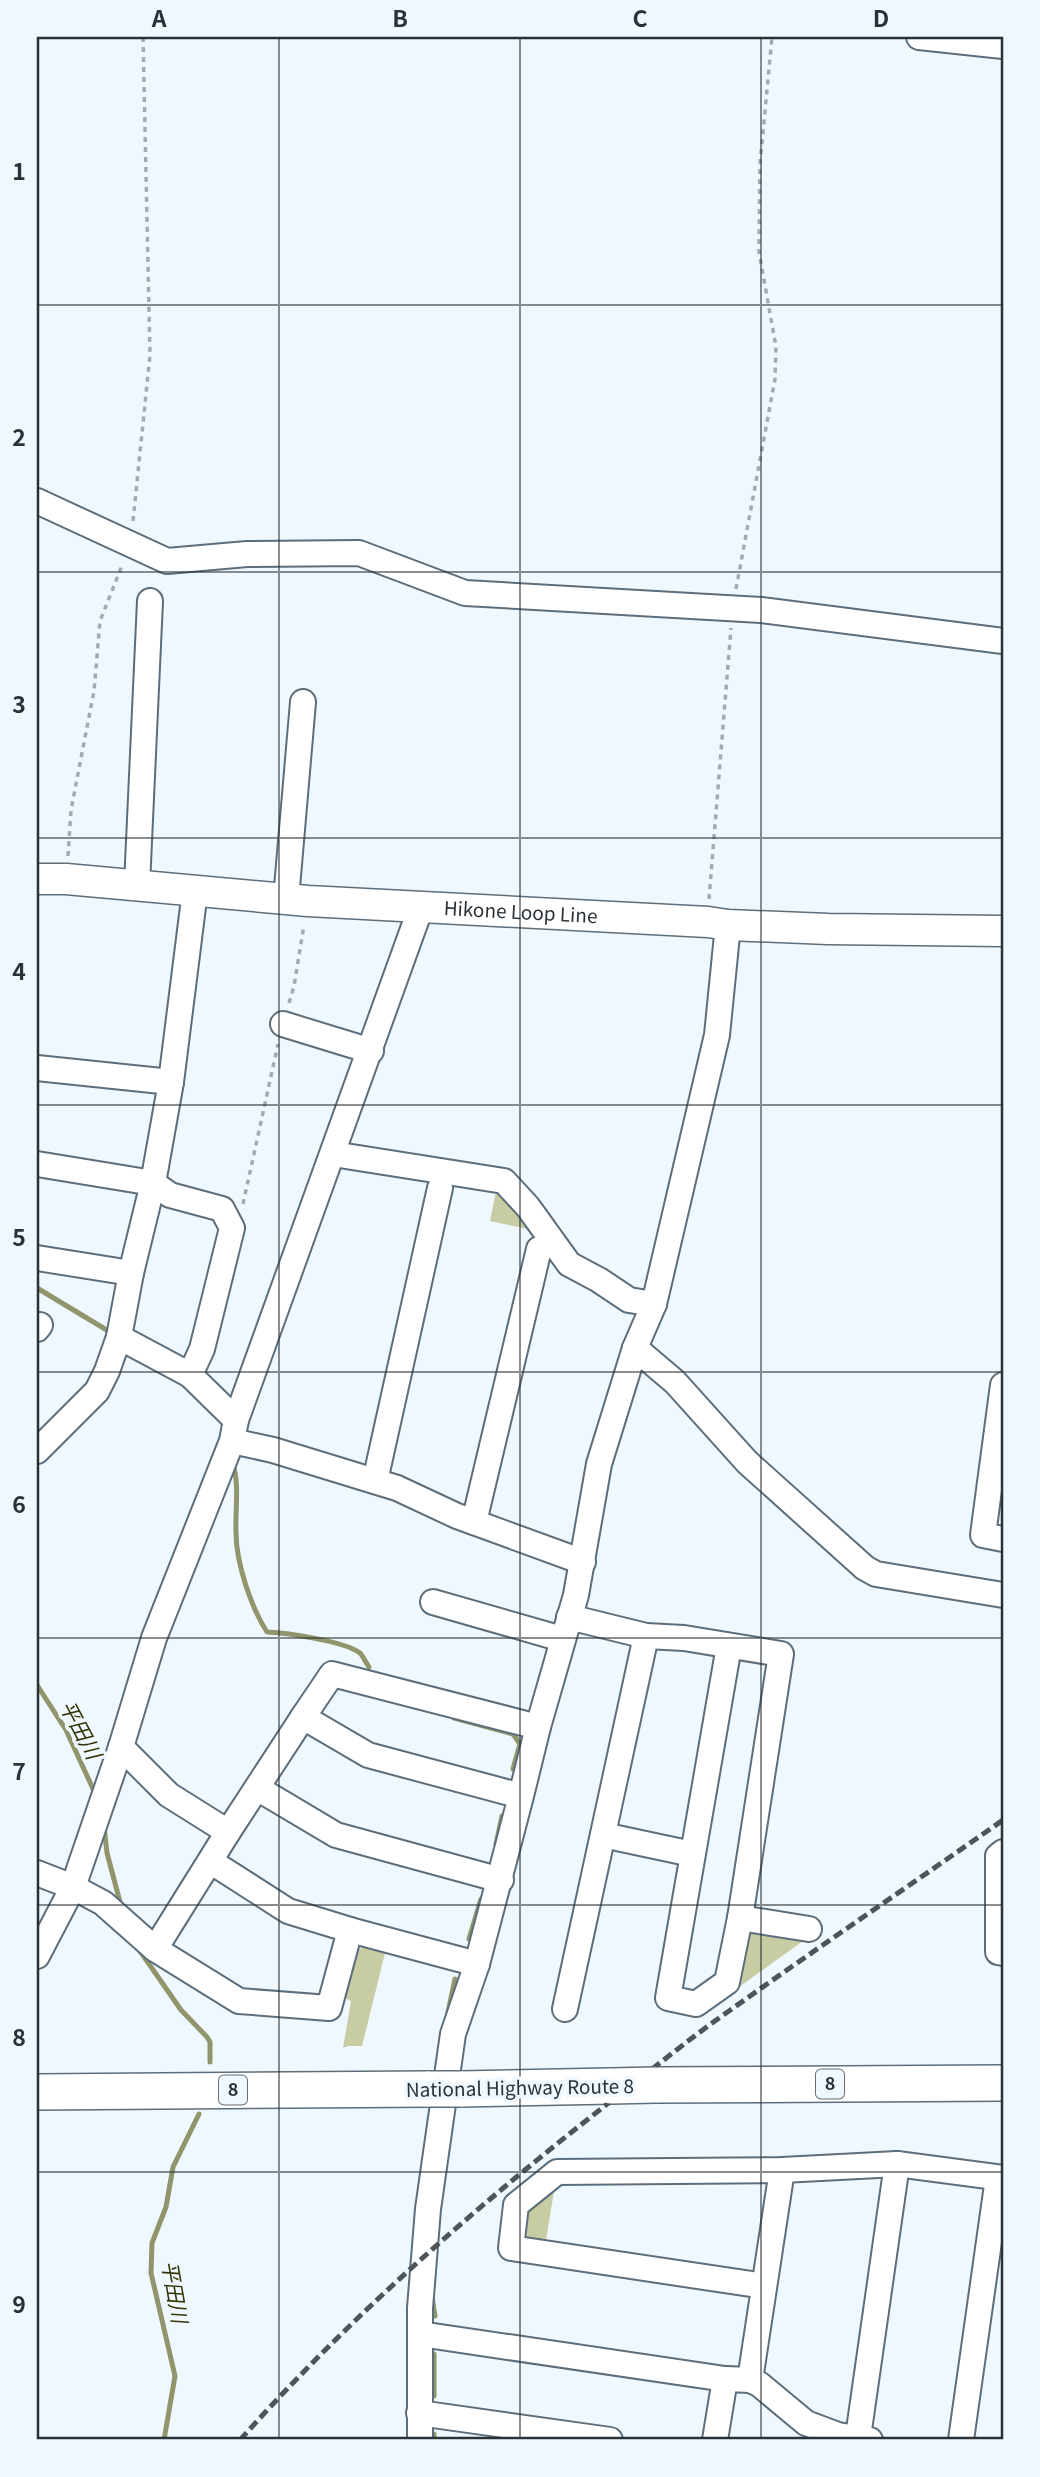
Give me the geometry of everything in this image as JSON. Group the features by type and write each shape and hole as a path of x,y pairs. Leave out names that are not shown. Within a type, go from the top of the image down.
{"highway":[{"name":"National Highway Route 8","path":"37,2092 1003,2083"}],"main road":[{"name":"Hikone Loop Line","path":"51,879 296,900 718,924 828,929 1003,931"}],"street":[{"path":"919,37 1003,46"},
{"path":"37,501 167,561 247,554 359,553 464,593 773,611 1003,640"},
{"path":"137,885 150,601"},
{"path":"296,900 303,702"},
{"path":"37,1451 97,1391 119,1337 153,1183 171,1082 195,891"},
{"path":"37,1956 72,1887 121,1747 154,1638 234,1431 421,907"},
{"path":"419,2440 420,2334 428,2209 453,2034 477,1964 583,1562 599,1464 635,1348 654,1304 717,1035 723,995 718,924"},
{"path":"283,1024 371,1051"},
{"path":"37,1069 171,1082"},
{"path":"333,1154 504,1181 528,1207 569,1264 629,1300 654,1304"},
{"path":"37,1164 153,1183 170,1195 222,1209 232,1228 202,1349 190,1375"},
{"path":"375,1481 440,1188"},
{"path":"474,1522 539,1249"},
{"path":"37,1258 131,1273"},
{"path":"119,1337 190,1375 234,1431 273,1450 397,1488 474,1522 583,1562"},
{"path":"635,1348 675,1382 747,1462 865,1568 876,1574 1003,1595"},
{"path":"1003,1385 983,1535 1003,1539"},
{"path":"433,1602 565,1628 684,1638 781,1654 740,1918 727,1982 696,2004 668,1998 729,1646"},
{"path":"565,2009 646,1636"},
{"path":"155,1949 331,1674 538,1727"},
{"path":"303,1717 368,1755 521,1796"},
{"path":"121,1747 169,1795 228,1832"},
{"path":"257,1788 336,1835 500,1880"},
{"path":"603,1835 692,1854"},
{"path":"1003,1852 998,1856 998,1952 1003,1953"},
{"path":"210,1861 288,1911 477,1964"},
{"path":"37,1873 103,1903 155,1949 239,2001 329,2008 350,1930"},
{"path":"740,1918 809,1929"},
{"path":"420,2334 725,2379 750,2380 759,2384 806,2423 851,2438 897,2164"},
{"path":"764,2286 511,2248 516,2205 557,2172 782,2170 897,2164 1001,2178 961,2440"},
{"path":"750,2380 782,2170"},
{"path":"715,2440 725,2379"},
{"path":"419,2413 568,2437 610,2440"}],"path":[{"path":"51,879 71,810 94,691 100,621 130,544 150,355 143,37"},
{"path":"718,924 710,869 732,608 775,379 776,347 760,252 760,164 772,37"},
{"path":"232,1228 242,1212 283,1024 294,986 296,900"}],"green space":[{"path":"498,1182 532,1230 490,1221"},
{"path":"758,1928 810,1936 735,1990 743,1940"},
{"path":"370,1943 386,1949 362,2046 343,2048 351,2001 343,1997 353,1953"},
{"path":"555,2185 545,2246 532,2244 521,2230 525,2215 538,2199"}],"waterway":[{"path":"37,1288 110,1332"},
{"path":"232,1461 237,1487 236,1532 239,1557 250,1598 267,1632 342,1645 360,1653 369,1667"},
{"name":"平田川","path":"37,1685 66,1730 94,1791"},
{"path":"454,1718 513,1734 520,1744 513,1769"},
{"path":"496,1844 502,1816"},
{"name":"平田川","path":"104,1826 107,1853 120,1902"},
{"path":"469,1939 481,1899"},
{"name":"平田川","path":"140,1951 181,2010 207,2037 210,2042 210,2062"},
{"path":"447,2017 455,1979"},
{"name":"平田川","path":"164,2440 175,2376 151,2273 152,2243 166,2207 173,2167 199,2114"},
{"path":"432,2296 435,2316"},
{"path":"434,2354 434,2396"},
{"path":"434,2434 434,2440"}],"railway":[{"path":"240,2440 329,2346 376,2301 522,2172 716,2021 1003,1820"}]}
